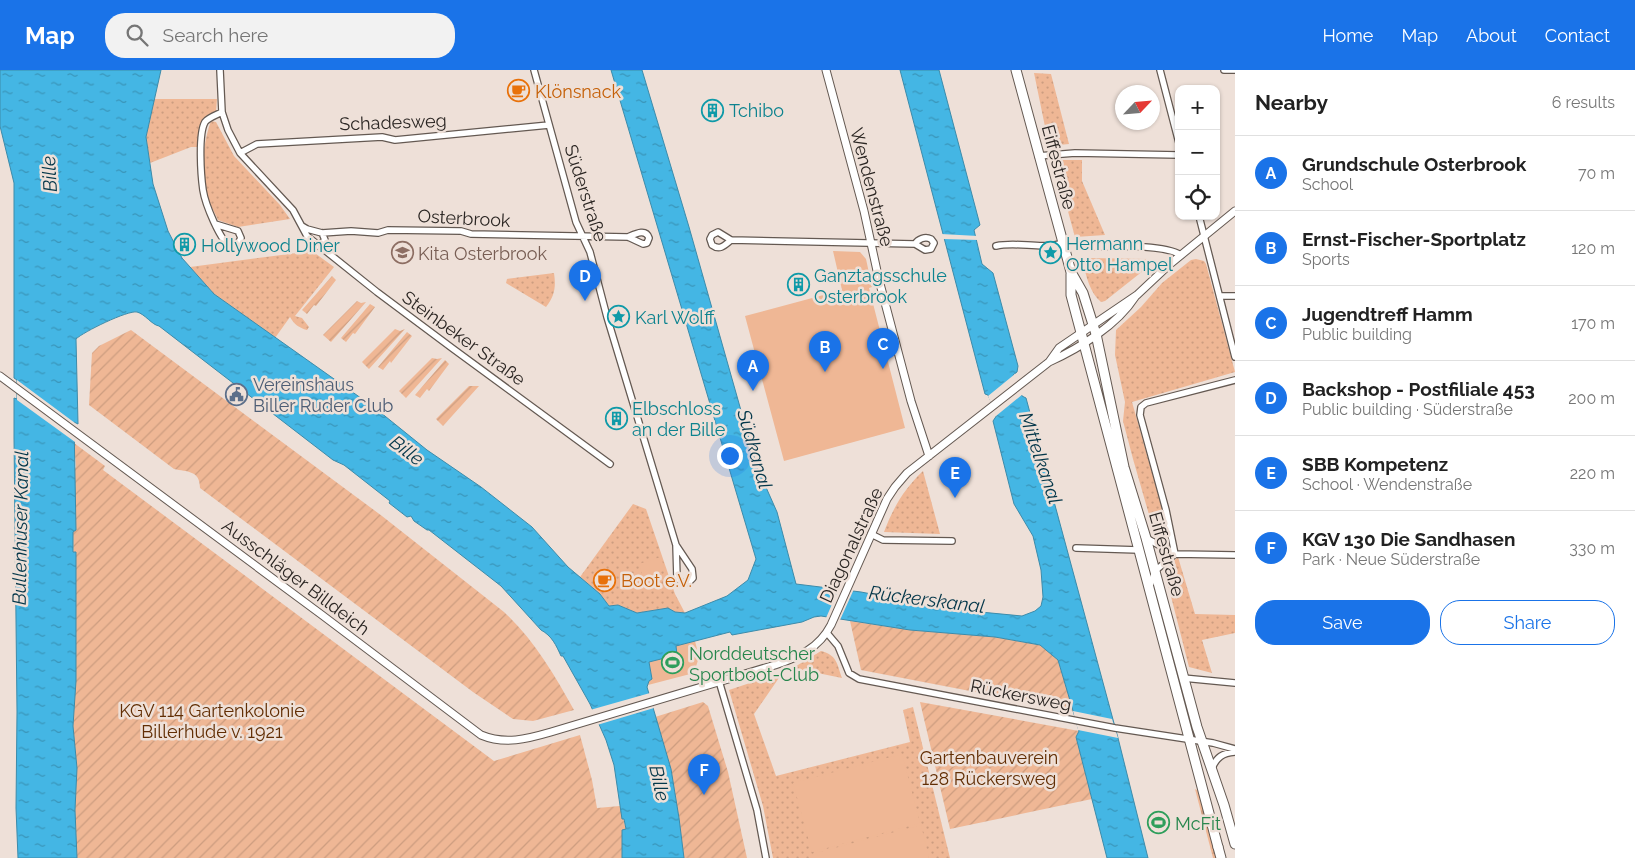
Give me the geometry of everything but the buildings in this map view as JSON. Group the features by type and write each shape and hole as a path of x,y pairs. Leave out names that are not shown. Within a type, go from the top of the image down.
{"main road":[{"name":"Eiffestraße","path":"1016,70 1062,243 1071,272 1083,293 1096,334 1124,467 1146,538 1201,742 1235,844"},
{"name":"Eiffestraße","path":"1071,272 1071,295 1222,858"}],"street":[{"name":"Steinbeker Straße","path":"220,70 222,112 228,130 240,153 293,210 307,236 452,348 610,464"},
{"name":"Süderstraße","path":"534,70 576,222 590,252 597,282 676,545"},
{"name":"Wendenstraße","path":"826,70 911,401 929,456"},
{"path":"1160,70 1176,130"},
{"path":"1224,70 1235,70"},
{"path":"215,224 238,232 241,238 238,245 232,248 227,246 215,224 203,193 200,166 203,129 205,122 209,118 222,112"},
{"name":"Schadesweg","path":"240,153 257,144 382,137 396,140 549,125"},
{"path":"1038,156 1075,153 1175,155"},
{"name":"Diagonalstraße","path":"1049,362 1059,348 1136,295 1235,211"},
{"path":"1199,220 1235,357"},
{"name":"Osterbrook","path":"300,224 307,229 322,233 351,231 378,233 397,230 461,231 471,234 628,237"},
{"path":"318,246 324,240 322,233"},
{"path":"731,240 914,244"},
{"path":"996,246 1005,244 1050,246 1062,243"},
{"path":"1086,247 1152,248 1168,250 1181,255"},
{"name":"Diagonalstraße","path":"652,701 784,662 815,647 827,633 834,619 870,534 895,486 907,473 1049,362 1064,355 1122,315 1136,295"},
{"path":"1220,296 1235,296"},
{"name":"Ausschläger Billdeich","path":"0,376 481,735 502,741 518,740 652,701"},
{"name":"Eiffestraße","path":"1175,554 1166,510 1140,415 1141,408 1146,403 1235,380"},
{"path":"870,534 883,540 952,542"},
{"path":"1146,538 1175,554 1235,555"},
{"path":"676,545 694,572 693,578 689,582 683,583 676,578 676,545"},
{"path":"1076,548 1139,550"},
{"path":"1150,588 1155,571 1175,554"},
{"name":"Rückersweg","path":"827,633 838,646 850,673 859,679 1115,728 1201,742 1235,750"},
{"path":"1183,678 1235,683"},
{"path":"719,681 756,810 766,858"},
{"name":"Rückersweg","path":"1212,771 1214,763 1218,758 1235,750"}],"green space":[{"path":"1034,73 1051,74 1069,144 1049,146"},
{"path":"154,99 217,99 216,111 206,116 200,130 199,147 191,147 150,163 146,137"},
{"path":"211,121 216,122 234,156 280,205 290,219 238,227 218,220 207,195 204,182 205,147"},
{"path":"1054,160 1082,160 1082,181 1105,235 1075,237"},
{"path":"312,251 334,267 295,316 302,318 309,327 307,330 302,328 295,324 290,317 275,338 214,294 190,267"},
{"path":"833,251 860,252 866,259 872,287 869,288 905,428 784,461 745,316 842,290"},
{"path":"1088,258 1148,259 1152,260 1153,263 1105,301 1101,302 1091,289 1087,278 1083,262"},
{"path":"1191,260 1204,261 1206,264 1235,372 1132,402 1172,544 1154,532 1123,421 1125,402 1115,355 1116,330 1141,307 1162,283"},
{"path":"554,273 554,291 546,307 506,283 507,279"},
{"path":"332,276 336,280 316,306 314,305 307,314 302,310"},
{"path":"357,301 361,303 366,302 331,342 323,335"},
{"path":"370,304 375,307 355,334 353,333 346,342 341,338"},
{"path":"395,329 400,331 405,329 369,369 362,362"},
{"path":"131,330 382,516 504,612 534,646 574,710 533,721 513,719 473,692 200,488 198,478 195,475 174,469 89,405 92,353 99,346"},
{"path":"407,332 412,336 391,363 390,361 383,370 378,367"},
{"path":"432,358 442,358 406,398 399,391"},
{"path":"445,360 449,364 429,391 427,389 420,398 415,395"},
{"path":"469,386 479,386 443,426 436,419"},
{"name":"KGV 114 Gartenkolonie Billerhude v. 1921","path":"74,443 105,466 103,470 494,761 580,735 597,808 620,806 626,830 622,830 622,858 77,858 75,810 77,768 73,726 76,681 73,532 75,501 74,469 76,467"},
{"path":"923,471 940,534 884,532 900,499"},
{"path":"633,504 646,509 675,594 685,613 675,612 668,608 637,613 618,605 609,606 600,594 580,577"},
{"path":"661,557 665,570 643,577 639,564"},
{"path":"1178,557 1195,614 1235,615 1235,633 1202,640 1212,673 1189,667 1164,569"},
{"name":"Gartenbauverein 128 Rückersweg","path":"850,621 910,630 995,637 1040,645 1058,660 1074,711 861,670"},
{"name":"Norddeutscher Sportboot-Club","path":"695,641 699,657 694,673 648,685 652,679 649,662 676,655 675,646"},
{"path":"821,651 833,658 842,678 793,668"},
{"path":"783,672 754,714 776,776 910,742 903,710 913,707 950,858 773,858 763,806 729,690"},
{"path":"703,702 708,706 728,772 747,858 684,858 671,769 655,717"},
{"name":"Gartenbauverein 128 Rückersweg","path":"920,702 1079,731 1076,737 1092,799 950,829"},
{"path":"902,754 920,823 812,852 793,783"},
{"path":"1195,789 1199,791 1216,858 1213,858"},
{"path":"921,825 929,858 813,858 812,854"}],"water":[{"path":"0,70 161,70 146,137 153,184 168,231 182,258 214,294 375,408 427,450 481,487 532,527 568,567 600,594 609,606 618,605 637,613 668,608 675,612 685,613 727,596 748,580 756,559 611,70 642,70 757,467 777,512 796,584 861,592 949,609 1022,616 1035,611 1041,606 1043,597 1041,570 1033,536 1014,504 993,421 997,415 988,395 985,394 900,70 939,70 980,225 974,230 982,264 993,273 1018,366 1017,372 1013,375 1022,396 1026,398 1118,738 1148,858 1107,858 1076,737 1079,731 1058,660 1040,645 995,637 910,630 821,616 802,622 732,635 730,632 676,646 677,655 649,662 652,679 647,687 671,769 684,858 622,858 622,830 626,829 624,819 622,819 614,765 606,740 590,704 551,638 541,630 501,586 429,530 414,521 411,516 407,517 389,503 390,501 344,465 333,460 159,326 143,315 132,312 106,322 76,339 78,424 74,422 76,530 73,532 73,552 76,552 76,681 73,726 77,768 75,810 77,858 18,858 16,808 17,712 14,438 14,398 17,399 17,380 14,378 14,183 0,126"}],"pier":[{"path":"941,234 978,236 979,240 942,239"},
{"path":"1015,374 1023,394 996,416 988,396"},
{"path":"17,380 75,423 75,442 17,400"},
{"path":"839,588 854,589 840,620 826,618"},
{"path":"650,693 654,708 597,725 590,710"},
{"path":"1073,711 1112,719 1118,738 1078,730"}],"place":[{"name":"Klönsnack","path":"519,91"},
{"name":"Tchibo","path":"713,110"},
{"name":"Hollywood Diner","path":"185,245"},
{"name":"Kita Osterbrook","path":"402,253"},
{"name":"Hermann Otto Hampel","path":"1050,253"},
{"name":"Ganztagsschule Osterbrook","path":"798,285"},
{"name":"Backshop - Postfiliale 453","path":"585,301"},
{"name":"Karl Wolff","path":"619,317"},
{"name":"Jugendtreff Hamm","path":"883,369"},
{"name":"Ernst-Fischer-Sportplatz","path":"825,372"},
{"name":"Grundschule Osterbrook","path":"753,391"},
{"name":"Vereinshaus Biller Ruder Club","path":"237,394"},
{"name":"Elbschloss an der Bille","path":"616,418"},
{"name":"SBB Kompetenz","path":"955,498"},
{"name":"Boot e.V.","path":"605,580"},
{"name":"Norddeutscher Sportboot-Club","path":"673,663"},
{"name":"KGV 130 Die Sandhasen","path":"704,795"},
{"name":"McFit","path":"1159,823"}],"water label":[{"name":"Bille","path":"49,174"},
{"name":"Südkanal","path":"755,449"},
{"name":"Bille","path":"407,450"},
{"name":"Mittelkanal","path":"1041,458"},
{"name":"Bullenhuser Kanal","path":"20,528"},
{"name":"Rückerskanal","path":"927,599"},
{"name":"Bille","path":"660,783"}]}
